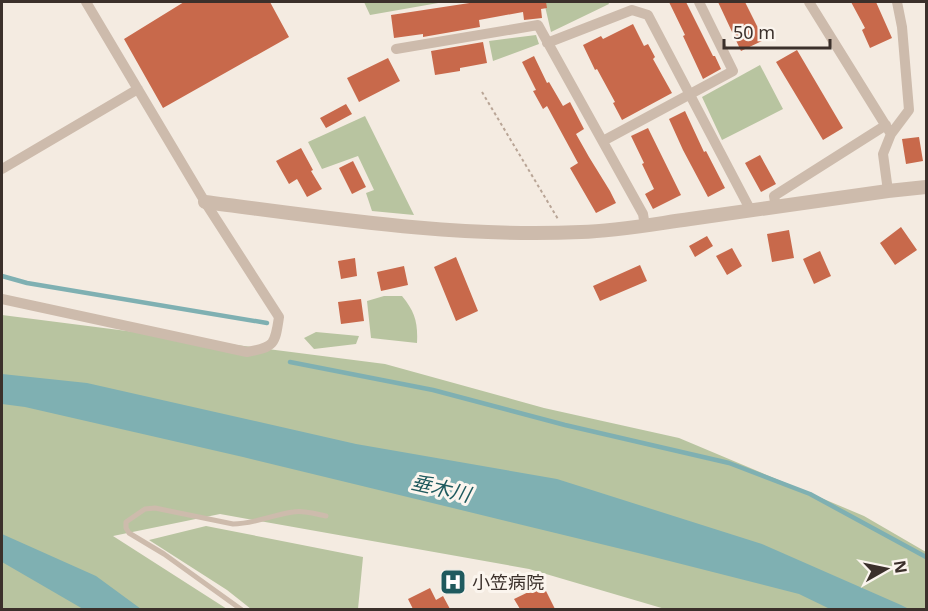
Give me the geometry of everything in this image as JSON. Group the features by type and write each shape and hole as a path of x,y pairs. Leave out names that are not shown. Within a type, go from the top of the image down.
{"street":[{"path":"2,299 247,352 266,349 276,337 279,317 205,202 86,2"},
{"path":"603,141 734,71 699,2"},
{"path":"809,2 889,130 883,154 888,191"},
{"path":"776,207 774,196 889,130 909,110 902,27 897,2"},
{"path":"548,44 632,10 648,15 751,211"},
{"path":"396,49 538,25 643,214 645,226"},
{"path":"2,169 138,89"},
{"path":"205,202 447,231 561,233 645,226 927,187"}],"lane":[{"path":"242,609 164,554 129,533 126,522 145,509 155,508 233,524 245,524 302,511 326,516"}],"path":[{"path":"482,92 560,223 561,233"}],"green space":[{"path":"364,2 444,2 370,15"},
{"path":"544,2 608,2 609,4 551,32"},
{"path":"536,35 539,44 493,61 489,41"},
{"path":"760,65 783,109 722,140 702,97"},
{"path":"365,116 414,215 372,211 366,193 374,190 358,156 322,169 308,142"},
{"path":"384,296 402,296 415,318 417,343 371,338 367,301"},
{"path":"2,315 385,364 544,408 679,438 864,516 926,552 926,609 665,609 529,569 220,514 113,536 227,609 2,610"},
{"path":"316,332 359,336 356,344 314,349 304,338"},
{"path":"206,526 363,557 358,609 251,609 227,590 149,540"}],"water":[{"name":"垂木川","path":"2,374 87,383 356,444 557,479 762,544 909,609 830,609 799,594 638,553 243,457 25,407 2,404"},
{"path":"2,534 96,576 141,609 83,609 2,562"}],"building":[{"path":"184,2 270,2 289,37 163,108 124,39"},
{"path":"476,2 546,2 547,8 541,9 542,18 524,20 523,12 479,20 480,27 423,37 423,34 394,38 391,15"},
{"path":"669,2 686,2 721,69 703,79"},
{"path":"718,2 745,2 764,40 741,51"},
{"path":"851,2 876,2 892,38 870,48 862,30 865,28"},
{"path":"633,24 644,46 648,44 655,57 653,59 672,93 622,120 613,103 615,102 583,45 601,36 603,39"},
{"path":"483,42 487,63 435,75 431,51"},
{"path":"797,50 843,128 823,140 776,62"},
{"path":"534,56 547,83 549,82 563,106 570,102 584,129 576,134 616,203 596,213 570,168 578,163 547,106 543,109 533,91 536,90 522,62"},
{"path":"388,58 400,81 359,102 347,78"},
{"path":"346,104 352,114 326,128 320,118"},
{"path":"685,111 704,152 706,151 725,188 708,197 669,119"},
{"path":"648,128 681,195 653,209 645,194 654,189 631,136"},
{"path":"919,137 923,161 906,164 902,139"},
{"path":"301,148 322,189 307,197 297,179 289,184 276,161"},
{"path":"760,155 776,184 761,192 745,163"},
{"path":"353,161 366,187 352,194 339,168"},
{"path":"901,227 917,250 895,265 880,243"},
{"path":"789,230 794,258 772,262 767,234"},
{"path":"707,236 713,246 695,257 689,246"},
{"path":"732,248 742,266 727,275 716,256"},
{"path":"820,251 831,276 814,284 803,259"},
{"path":"456,257 478,311 456,321 434,267"},
{"path":"355,258 357,276 341,279 338,261"},
{"path":"640,265 647,281 600,301 593,286"},
{"path":"404,266 408,285 381,291 377,272"},
{"path":"361,299 364,321 341,324 338,302"},
{"path":"543,585 555,609 520,609 514,599"},
{"path":"430,588 436,600 443,596 450,609 413,609 408,599"}],"waterway":[{"path":"2,276 27,283 267,323"},
{"path":"290,362 433,390 565,425 729,463 810,494 926,557"}],"place":[{"name":"小笠病院","path":"453,582"}]}
